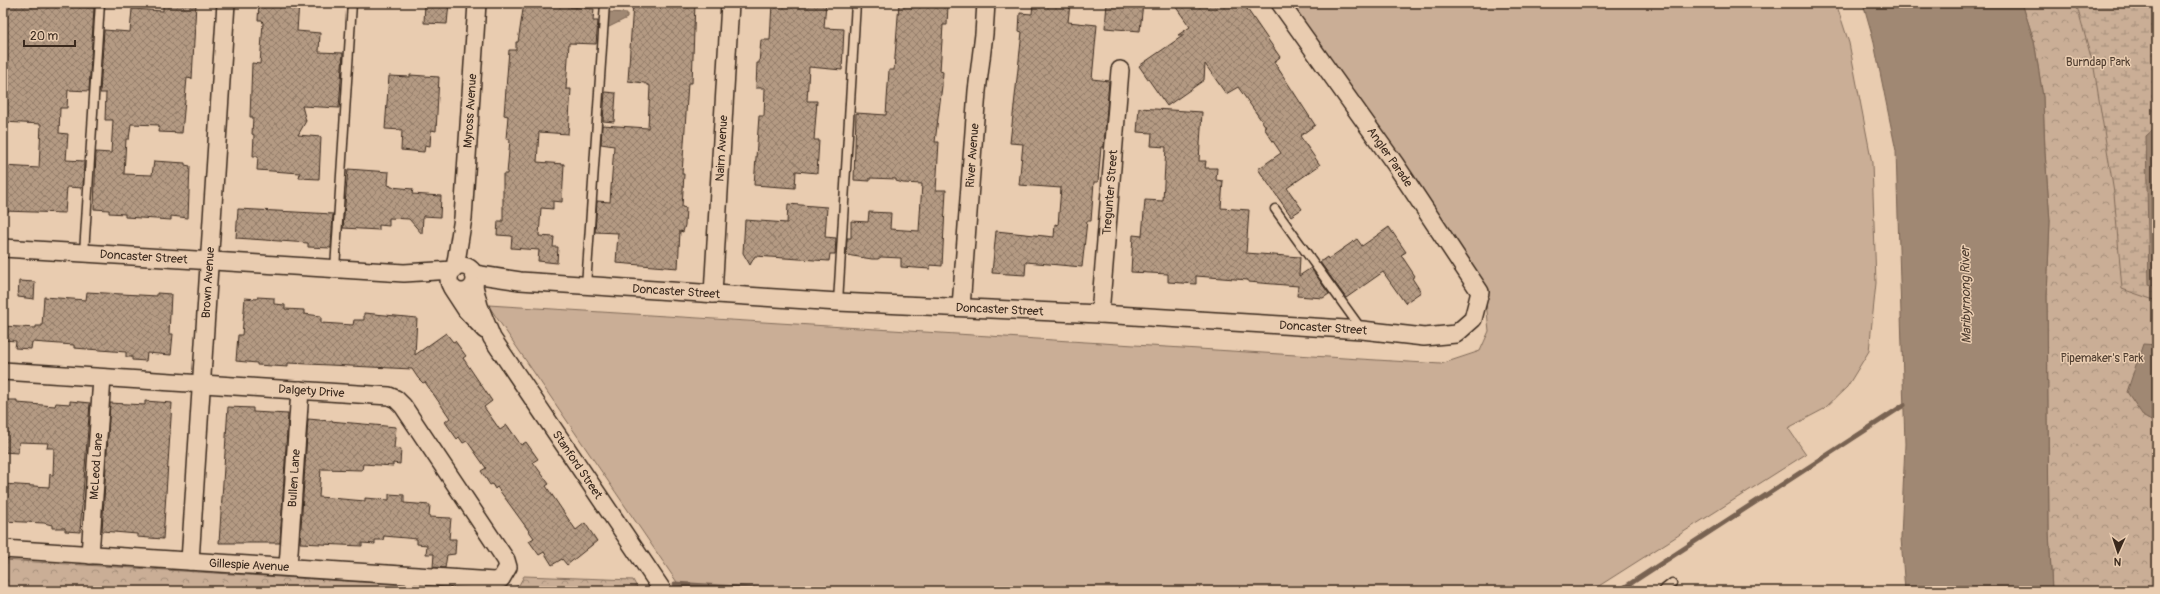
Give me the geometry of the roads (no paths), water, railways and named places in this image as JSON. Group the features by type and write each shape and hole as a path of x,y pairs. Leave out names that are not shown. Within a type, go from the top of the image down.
{"street":[{"name":"Brown Avenue","path":"190,561 226,3"},
{"name":"Myross Avenue","path":"463,278 463,218 477,3"},
{"name":"Nairn Avenue","path":"713,294 730,3"},
{"name":"River Avenue","path":"962,308 977,91 986,3"},
{"name":"Angler Parade","path":"1280,3 1395,164 1480,292 1473,318"},
{"name":"Tregunter Street","path":"1100,314 1120,70"},
{"name":"Doncaster Street","path":"3,248 838,302 1100,314 1362,330 1424,336 1456,334 1473,318"},
{"name":"Stanford Street","path":"463,278 467,311 492,338 663,591"},
{"name":"Dalgety Drive","path":"3,371 389,396 396,399 407,412 506,560 508,567 505,574 501,579 494,581"},
{"name":"McLeod Lane","path":"90,555 102,378"},
{"name":"Bullen Lane","path":"288,567 300,390"},
{"name":"Gillespie Avenue","path":"3,549 494,581"}],"lane":[{"path":"84,253 100,3"},
{"path":"335,269 352,3"},
{"path":"586,286 604,3"},
{"path":"838,302 856,3"},
{"path":"1275,209 1362,330"},
{"path":"1662,591 1672,583"}],"water":[{"name":"Maribyrnong River","path":"1863,3 2022,3 2034,41 2043,97 2050,221 2047,295 2049,531 2052,591 1905,591 1901,538 1905,444 1896,151 1873,38"},
{"path":"608,12 627,13 627,18 607,28"},
{"path":"2157,126 2157,287 2149,284 2146,136"},
{"path":"2143,344 2157,345 2157,424 2144,417 2127,392"}],"waterway":[{"path":"1619,591 1904,405"},
{"path":"675,584 783,591"}],"park label":[{"name":"Burndap Park","path":"2098,62"},
{"name":"Pipemaker's Park","path":"2102,358"}]}
